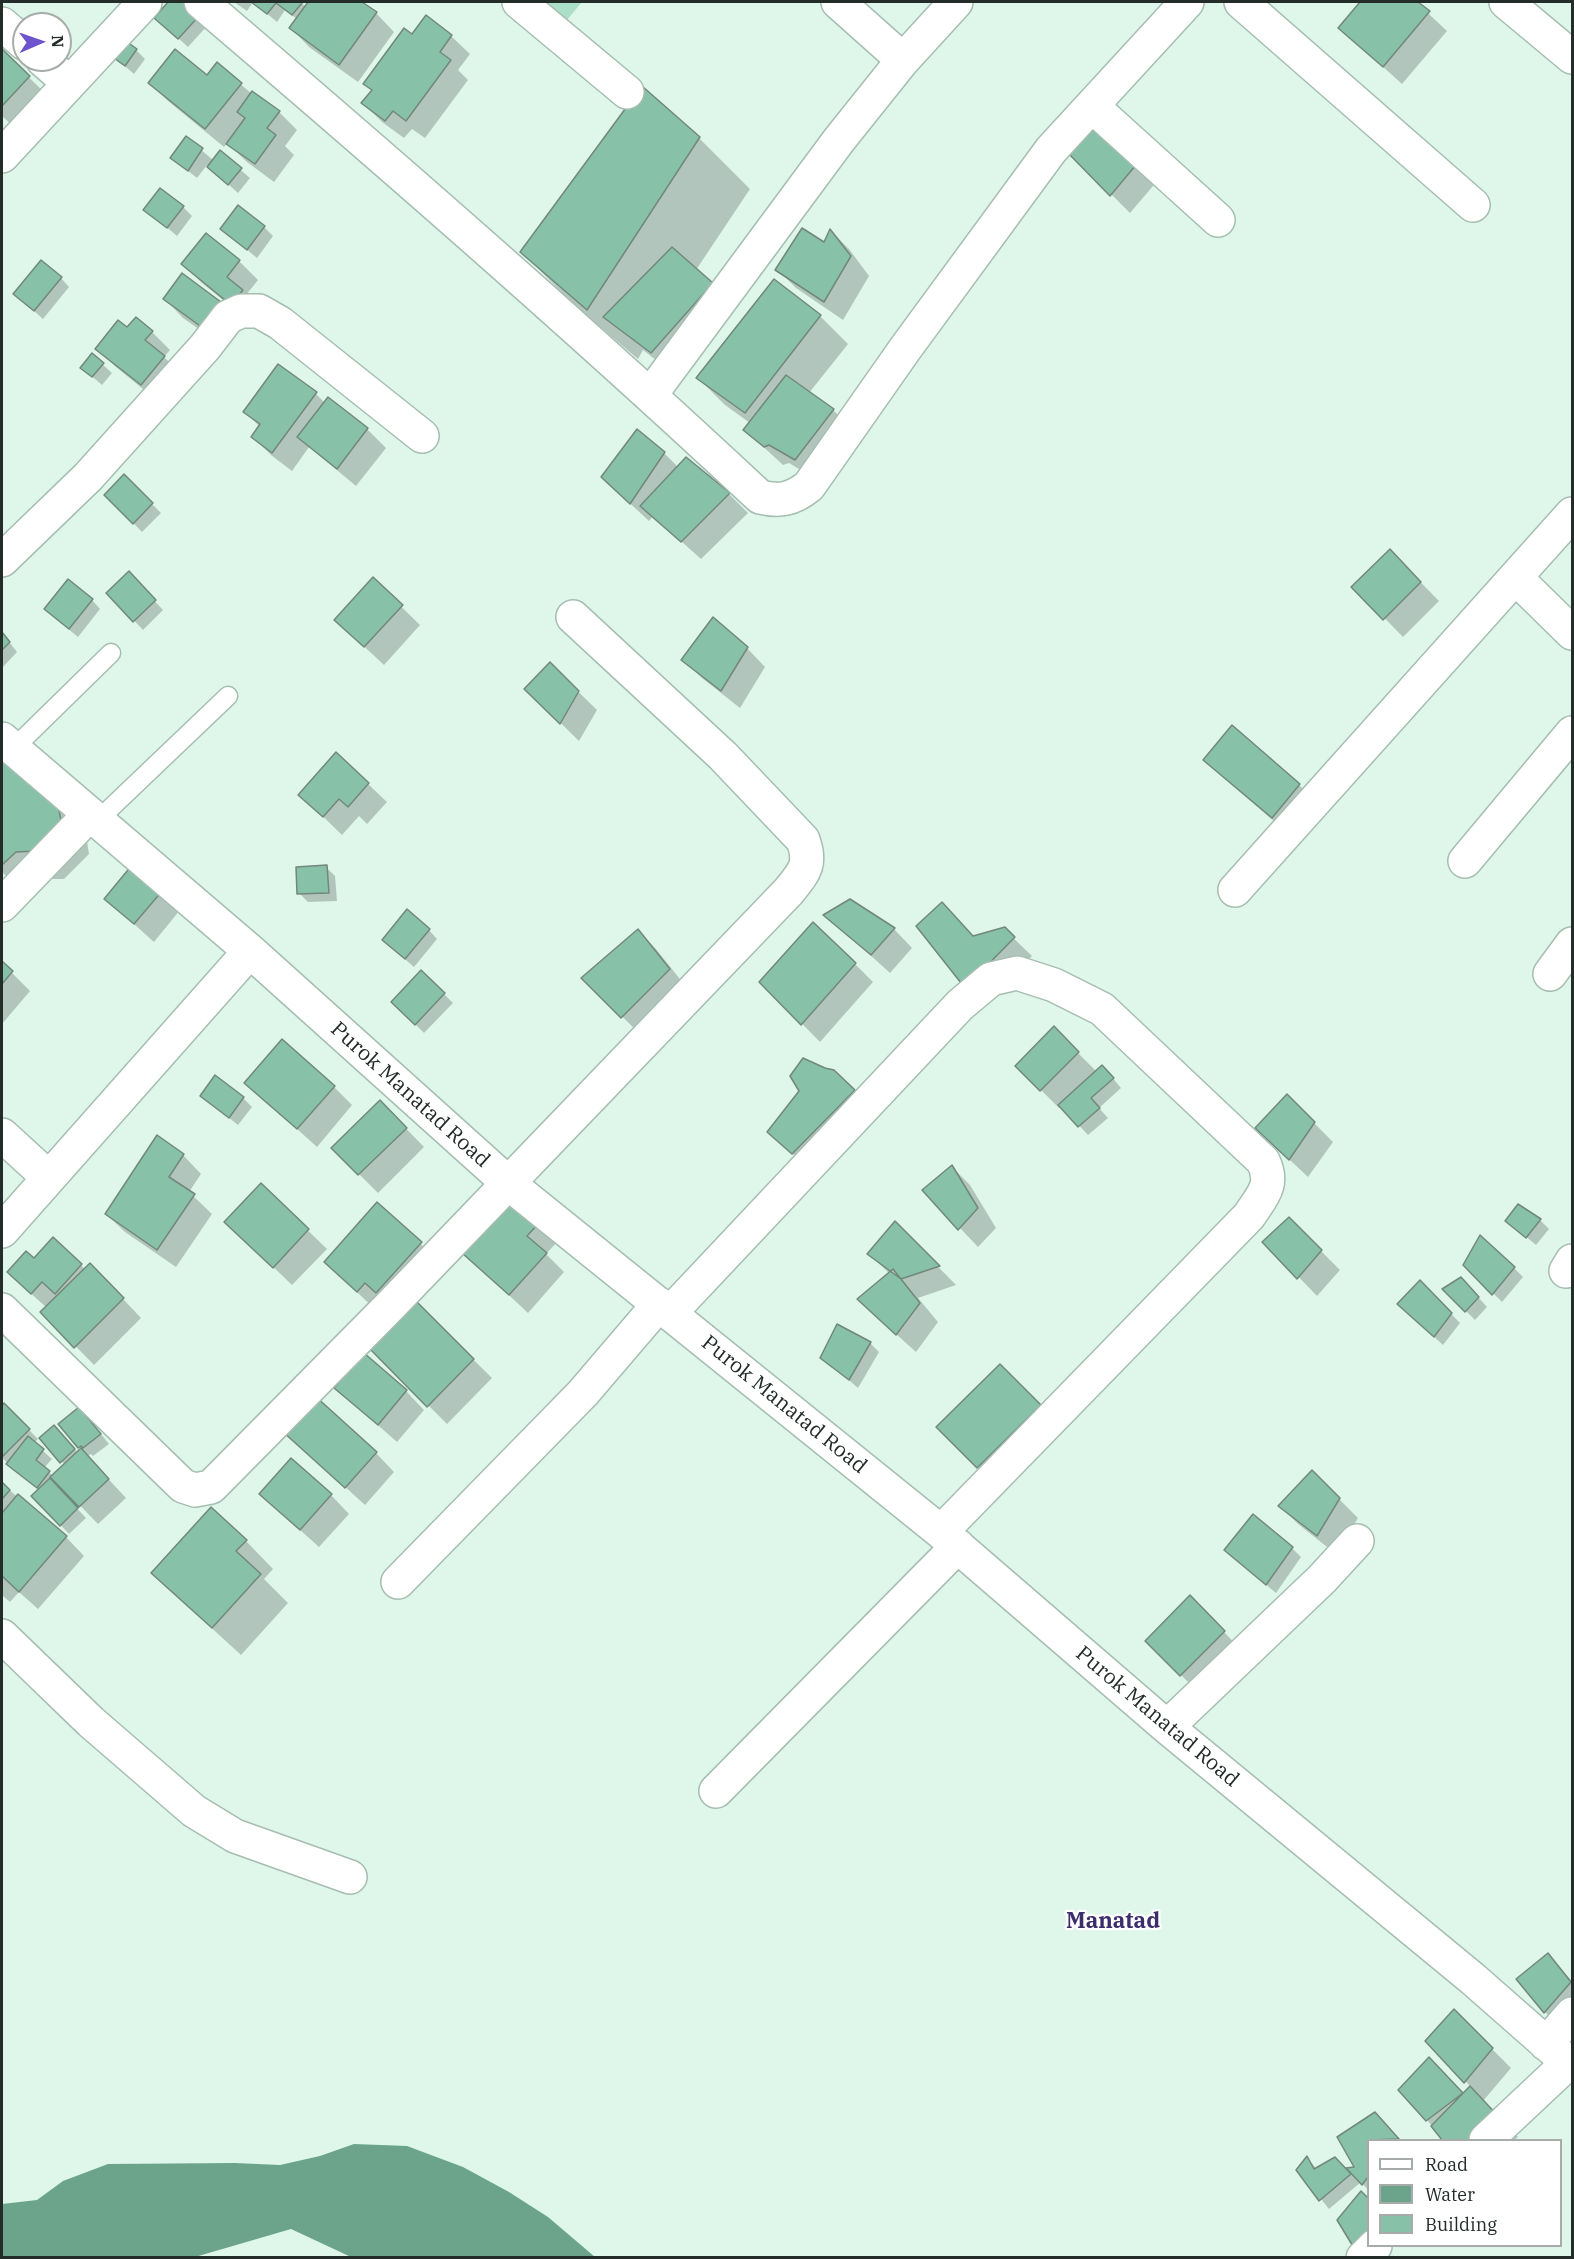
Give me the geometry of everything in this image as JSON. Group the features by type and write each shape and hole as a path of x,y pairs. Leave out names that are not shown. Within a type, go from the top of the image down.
{"street":[{"path":"2,156 145,2"},
{"path":"201,2 485,246 651,394 760,497 782,500 797,496 809,486 905,349 1051,150 1187,2"},
{"path":"519,2 627,92"},
{"path":"838,2 903,60"},
{"path":"651,394 839,140 903,60 956,2"},
{"path":"1241,2 1473,205"},
{"path":"1506,2 1572,57"},
{"path":"57,72 69,83"},
{"path":"1092,106 1218,220"},
{"path":"2,560 88,477 205,347 228,317 241,310 259,311 280,323 422,436"},
{"path":"1235,890 1572,514"},
{"path":"1516,578 1572,633"},
{"path":"2,1310 183,1486 195,1490 211,1487 789,891 806,870 808,852 803,840 723,756 573,617"},
{"path":"1465,861 1572,733"},
{"name":"Purok Manatad Road","path":"7,744 250,951 508,1183 950,1539 1167,1727 1473,1979 1562,2057"},
{"path":"2,905 93,818"},
{"path":"1550,974 1572,944"},
{"path":"2,1231 250,951"},
{"path":"398,1582 960,1005 991,979 1017,973 1054,985 1102,1010 1263,1161 1269,1173 1268,1188 1249,1216 716,1791"},
{"path":"2,1135 49,1178"},
{"path":"1167,1727 1323,1579 1357,1541"},
{"path":"2,1636 90,1722 194,1811 235,1836 350,1877"},
{"path":"1487,2139 1562,2057 1572,2014"},
{"path":"1363,2258 1374,2247"}],"lane":[{"path":"7,744 111,654"},
{"path":"93,818 228,696"}],"shaded area":[{"path":"542,2 582,2 566,21"}],"water":[{"path":"354,2144 407,2146 463,2167 548,2217 595,2257 351,2257 291,2229 195,2257 2,2257 2,2204 37,2200 63,2181 108,2164 280,2165 320,2156"}],"building":[{"path":"168,2 183,2 199,16 178,39 154,18"},
{"path":"251,2 303,2 292,15 276,3 267,14"},
{"path":"308,2 362,2 377,12 339,65 289,28"},
{"path":"1360,2 1418,2 1430,11 1383,67 1338,28"},
{"path":"426,15 452,35 440,52 451,60 406,121 393,111 385,121 361,103 372,90 363,84 404,28 412,34"},
{"path":"123,39 137,49 125,66 111,56"},
{"path":"2,49 12,59 12,72 26,72 30,76 2,106"},
{"path":"175,49 207,75 217,62 242,83 205,129 148,83"},
{"path":"642,86 700,137 587,310 520,252"},
{"path":"252,91 280,111 267,128 276,135 255,164 226,144 245,118 237,112"},
{"path":"1094,122 1141,159 1110,196 1068,153"},
{"path":"186,136 203,148 188,171 170,158"},
{"path":"220,150 242,168 228,185 207,167"},
{"path":"160,188 184,206 167,228 143,210"},
{"path":"238,205 265,226 247,250 220,229"},
{"path":"802,228 824,242 830,229 851,256 824,302 775,270"},
{"path":"206,233 240,260 227,277 243,290 231,305 181,264"},
{"path":"672,247 713,283 651,353 603,317"},
{"path":"41,260 62,277 34,311 13,294"},
{"path":"182,273 225,305 207,331 163,299"},
{"path":"774,279 821,315 745,413 696,378"},
{"path":"136,317 153,331 145,340 165,356 141,385 95,349 118,320 127,327"},
{"path":"92,353 104,363 92,377 80,368"},
{"path":"278,364 317,392 272,453 251,437 260,424 243,412"},
{"path":"786,375 834,409 795,460 769,445 764,447 743,430"},
{"path":"328,397 368,428 337,469 297,437"},
{"path":"637,429 665,452 630,504 601,477"},
{"path":"686,457 730,493 681,542 640,506"},
{"path":"124,474 153,503 133,524 104,495"},
{"path":"1390,549 1421,582 1383,620 1351,587"},
{"path":"129,571 156,600 133,622 106,593"},
{"path":"373,577 403,605 364,647 334,620"},
{"path":"68,579 93,599 69,629 44,609"},
{"path":"713,617 748,647 721,691 681,660"},
{"path":"2,632 10,642 2,650"},
{"path":"550,662 579,691 560,724 524,689"},
{"path":"1232,725 1300,784 1272,818 1203,760"},
{"path":"336,752 369,783 348,807 339,799 323,817 298,795"},
{"path":"2,753 58,805 62,826 36,851 16,852 2,865"},
{"path":"132,865 163,890 134,924 104,899"},
{"path":"327,865 329,893 297,894 296,867"},
{"path":"850,899 895,928 871,955 823,915"},
{"path":"942,902 973,936 1005,927 1015,937 965,988 916,926"},
{"path":"407,909 430,929 405,959 382,940"},
{"path":"813,922 856,963 801,1025 759,982"},
{"path":"638,929 670,969 621,1018 581,978"},
{"path":"2,961 13,971 2,984"},
{"path":"421,970 445,993 415,1025 391,1002"},
{"path":"1054,1026 1079,1052 1040,1091 1015,1066"},
{"path":"282,1039 335,1086 297,1129 244,1083"},
{"path":"803,1058 834,1070 855,1090 792,1154 767,1132 799,1091 790,1076"},
{"path":"1102,1065 1114,1078 1091,1098 1100,1108 1078,1127 1058,1105"},
{"path":"215,1075 244,1097 229,1118 200,1096"},
{"path":"1287,1094 1315,1122 1289,1160 1255,1128"},
{"path":"380,1100 407,1128 358,1175 331,1148"},
{"path":"157,1135 184,1154 169,1177 195,1194 157,1250 105,1214"},
{"path":"952,1165 978,1208 958,1230 922,1190"},
{"path":"261,1183 309,1229 273,1268 224,1222"},
{"path":"513,1195 541,1221 527,1236 547,1253 509,1295 462,1253"},
{"path":"377,1202 422,1242 376,1293 365,1283 357,1292 324,1262"},
{"path":"1518,1204 1541,1219 1526,1238 1505,1221"},
{"path":"1289,1217 1322,1250 1297,1279 1262,1242"},
{"path":"895,1221 940,1266 901,1279 867,1254"},
{"path":"1480,1235 1515,1267 1492,1295 1463,1265"},
{"path":"53,1237 82,1264 55,1294 42,1282 31,1294 7,1272 26,1251 34,1258"},
{"path":"90,1263 124,1298 74,1348 40,1312"},
{"path":"893,1269 920,1303 896,1335 857,1299"},
{"path":"1461,1277 1479,1297 1465,1312 1442,1289"},
{"path":"1420,1280 1452,1313 1434,1337 1397,1304"},
{"path":"416,1301 474,1359 427,1407 369,1348"},
{"path":"837,1324 871,1342 849,1380 820,1358"},
{"path":"364,1353 407,1390 378,1425 334,1388"},
{"path":"1000,1364 1041,1405 977,1468 936,1427"},
{"path":"314,1395 377,1452 345,1488 282,1431"},
{"path":"4,1403 30,1429 2,1457 2,1406"},
{"path":"79,1407 101,1434 83,1448 81,1446 78,1448 58,1424"},
{"path":"54,1425 75,1449 60,1463 39,1438"},
{"path":"28,1436 44,1449 36,1460 50,1471 37,1488 6,1464"},
{"path":"81,1448 109,1479 79,1507 50,1477"},
{"path":"291,1458 332,1494 300,1530 259,1494"},
{"path":"1312,1470 1340,1498 1317,1536 1278,1506"},
{"path":"50,1478 78,1508 60,1526 31,1496"},
{"path":"2,1482 10,1490 2,1499"},
{"path":"18,1494 67,1536 19,1592 2,1576 2,1513"},
{"path":"211,1507 247,1540 236,1551 261,1574 212,1628 151,1573"},
{"path":"1253,1514 1293,1547 1266,1585 1224,1550"},
{"path":"1190,1595 1225,1631 1180,1676 1145,1641"},
{"path":"1548,1953 1571,1982 1544,2013 1516,1979"},
{"path":"1454,2009 1493,2048 1464,2083 1425,2041"},
{"path":"1429,2057 1463,2093 1426,2121 1398,2090"},
{"path":"1470,2086 1500,2118 1479,2139 1441,2139 1431,2126"},
{"path":"1375,2112 1399,2139 1367,2139 1367,2178 1362,2185 1346,2168 1354,2167 1337,2137"},
{"path":"1307,2156 1314,2169 1335,2157 1351,2174 1319,2201 1296,2170"},
{"path":"1361,2191 1367,2197 1367,2235 1354,2248 1337,2220"}],"district":[{"name":"Manatad","path":"1113,1922"}]}
